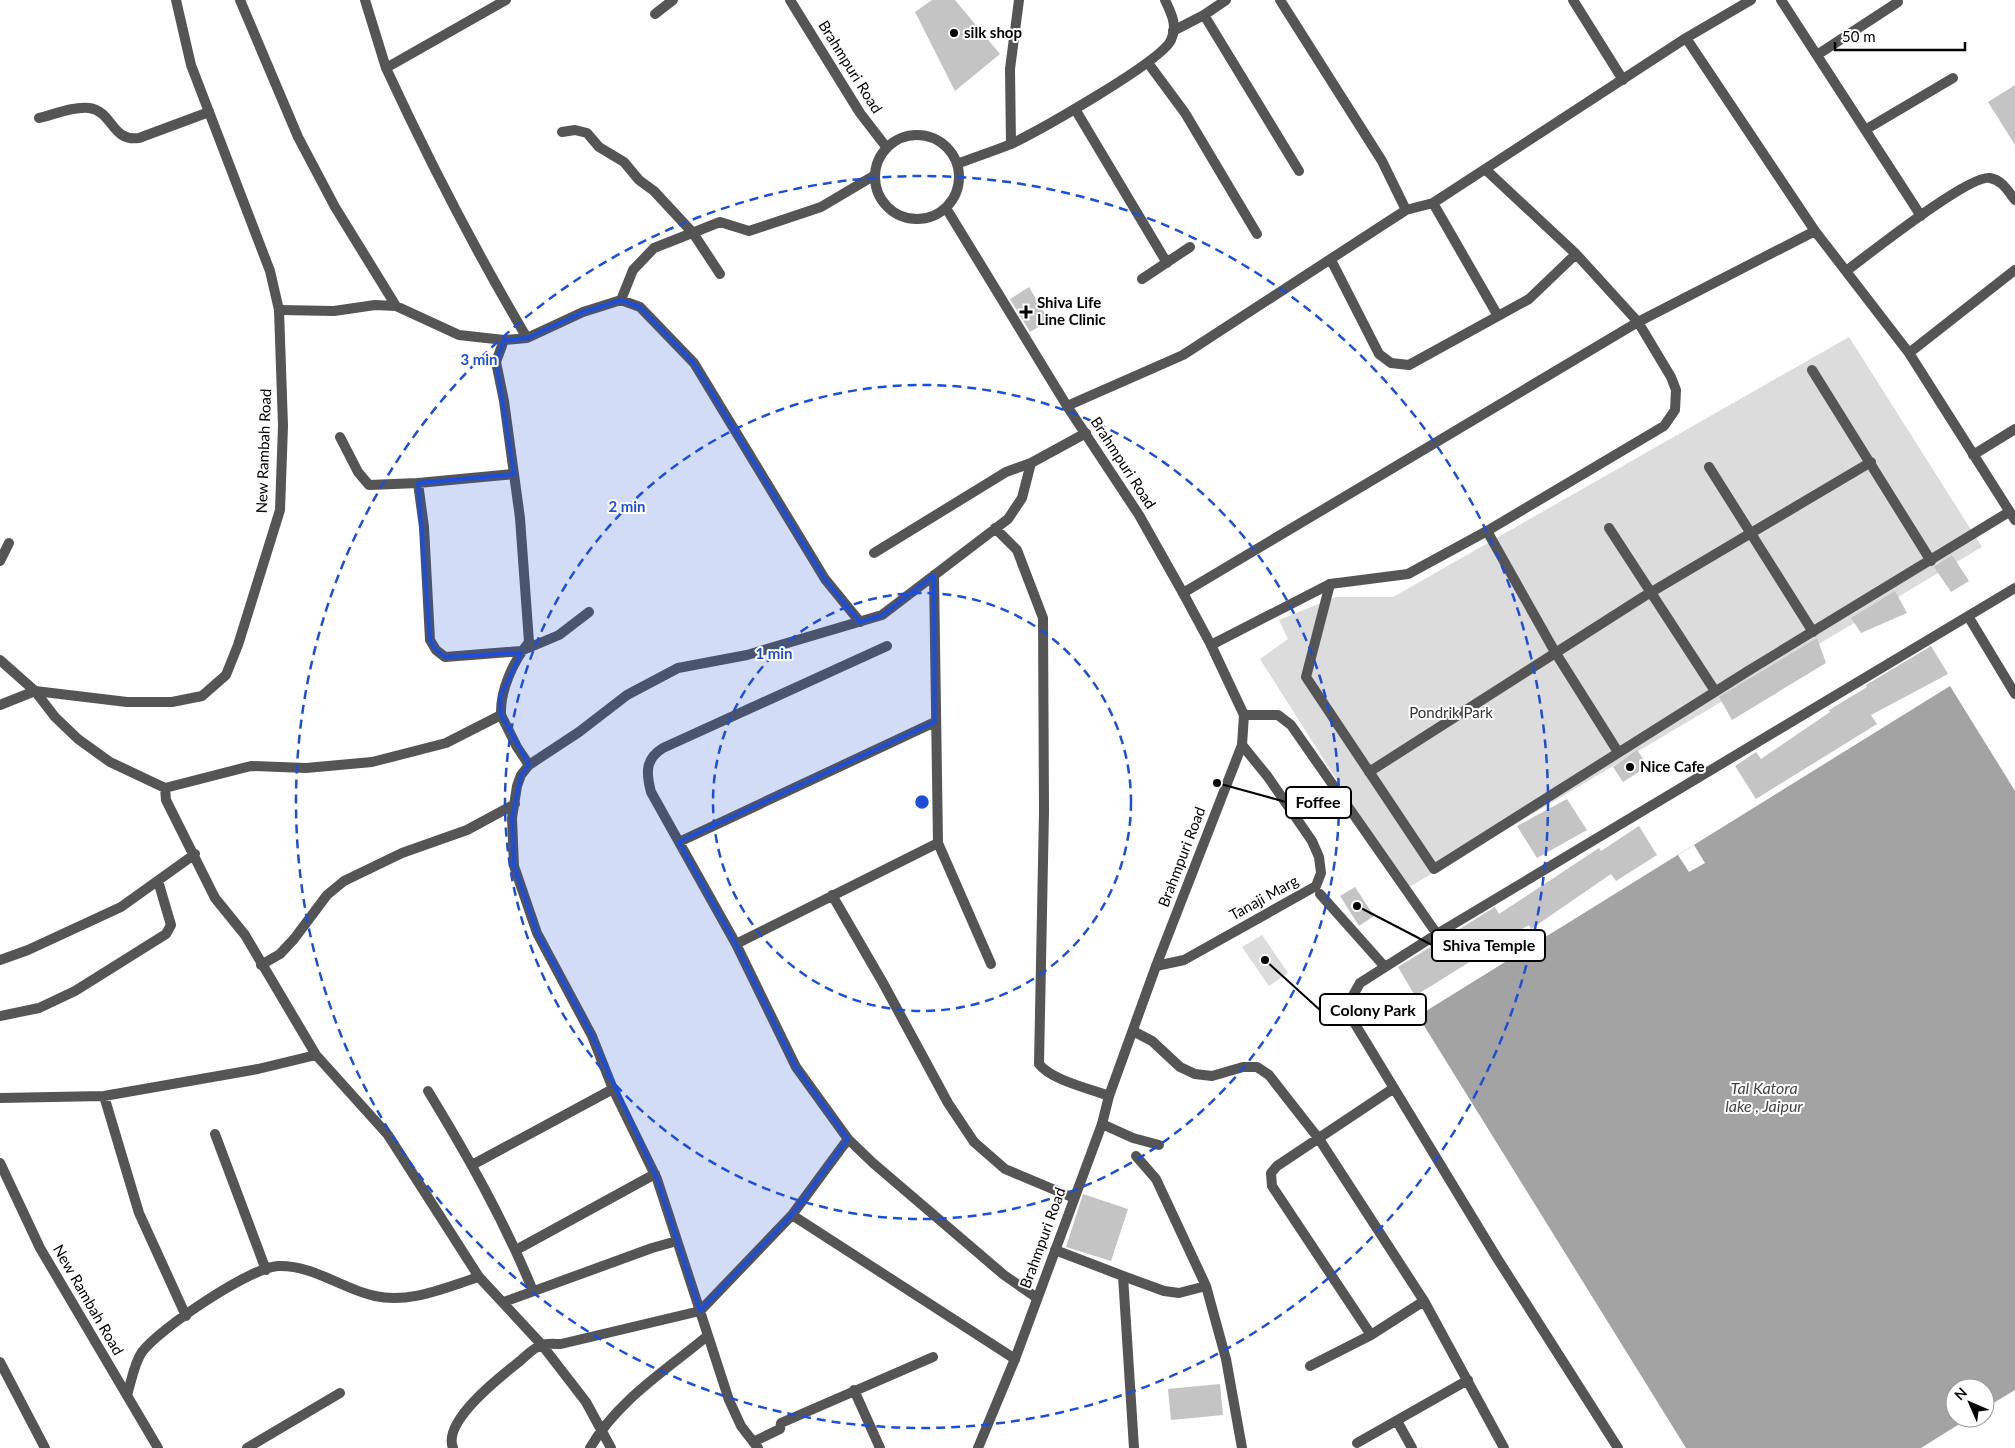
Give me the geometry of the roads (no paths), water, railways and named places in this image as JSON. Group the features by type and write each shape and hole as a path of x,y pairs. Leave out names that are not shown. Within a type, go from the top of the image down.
{"street":[{"name":"New Rambah Road","path":"34,690 127,702 172,702 202,696 226,675 238,645 280,510 283,426 279,310 270,271 191,65 176,0"},
{"path":"240,0 298,137 335,207 396,306"},
{"path":"365,0 386,68 429,160 481,261 527,338"},
{"path":"386,68 506,0"},
{"path":"655,14 673,0"},
{"name":"Brahmpuri Road","path":"790,0 860,113 887,148"},
{"path":"1011,144 1010,69 1019,0"},
{"path":"957,164 1011,144 1075,109 1148,62 1171,40 1175,19 1165,0"},
{"path":"1173,31 1204,15 1226,0"},
{"path":"1280,0 1382,161 1406,210"},
{"path":"1573,0 1623,80"},
{"path":"1067,406 1183,355 1317,266 1331,260 1406,210 1433,203 1686,38 1751,0"},
{"path":"1781,0 1921,216"},
{"path":"1817,55 1898,2"},
{"path":"1204,15 1299,171"},
{"path":"1330,584 1306,677 1434,869 1812,632 1931,561 2012,516 1909,353 1815,231 1686,38"},
{"path":"1148,62 1185,113 1257,234"},
{"path":"1865,130 1953,78"},
{"path":"39,118 89,108 98,111 119,134 130,139 139,138 209,112"},
{"path":"1075,109 1167,263"},
{"path":"562,132 574,130 588,133 600,147 624,162 638,180 654,191 693,233 720,274"},
{"path":"912,135 926,136 945,146 957,164 958,187 946,208 932,217 915,219 899,216 886,206 877,192 875,176 876,165 887,148 898,140 912,135"},
{"path":"1211,645 1330,584 1408,574 1488,531 1664,426 1675,410 1676,390 1672,377 1638,322 1576,254 1485,169"},
{"path":"621,300 633,270 654,248 720,222 749,231 821,207 875,176"},
{"path":"1846,271 1951,195 1988,177 2000,181 2015,200"},
{"path":"1433,203 1498,316"},
{"name":"Brahmpuri Road","path":"946,208 1067,406 1139,514 1184,593 1244,715 1242,745 1156,966 1109,1096 1102,1124 1015,1359 978,1448"},
{"path":"1184,593 1638,322 1815,231"},
{"path":"1142,279 1190,247"},
{"path":"1331,260 1380,354 1391,363 1409,365 1530,299 1576,254"},
{"path":"1909,353 2015,270"},
{"path":"279,310 334,312 375,305 396,306 459,334 504,340 527,338 583,312 621,300 640,307 694,363 825,579 860,622"},
{"path":"504,340 496,362 521,527 529,642 521,652 500,697 500,716 516,747 530,765"},
{"path":"1812,370 1931,561"},
{"path":"1973,455 2015,429"},
{"path":"874,552 1006,472 1031,463 1086,433"},
{"path":"340,437 358,472 369,484 418,483 514,474"},
{"path":"1369,772 1650,593 1871,462"},
{"path":"933,1357 781,1423 780,1428 755,1445 741,1426 729,1400 706,1337 700,1311 655,1174 613,1089 592,1036 534,924 514,866 512,818 521,775 530,765 579,732 623,698 678,668 747,655 882,615 1008,519 1022,498 1031,463"},
{"path":"1709,467 1812,632"},
{"path":"418,483 424,527 430,640 436,650 445,657 521,652 559,635 589,612"},
{"path":"995,528 1016,550 1044,618 1044,811 1039,1064 1044,1070 1054,1076 1109,1096"},
{"path":"1609,528 1715,692"},
{"path":"1488,531 1555,652 1618,752"},
{"path":"0,561 9,544"},
{"path":"934,575 938,842 991,964"},
{"path":"1618,1448 1352,1018 1351,999 1360,983 1438,934 2015,588"},
{"path":"1968,616 2015,694"},
{"path":"887,646 654,754 646,772 648,782 651,792 736,944 796,1067 848,1139 873,1163 1004,1275 1037,1298"},
{"path":"0,660 34,690 55,717 78,739 110,762 165,788 251,766 306,768 372,762 446,743 500,716"},
{"path":"0,705 34,690"},
{"path":"1244,715 1278,715 1291,725 1438,934"},
{"path":"679,842 935,722"},
{"name":"Tanaji Marg","path":"1156,966 1184,960 1316,886 1321,873 1319,857 1312,841 1268,777 1242,745"},
{"path":"165,788 166,800 215,898 245,935 261,965 316,1055 388,1135 479,1277 542,1345 586,1402 610,1448"},
{"path":"261,965 280,954 294,940 327,895 344,881 402,853 467,830 515,804"},
{"path":"736,944 938,842"},
{"path":"0,960 28,950 121,907 194,854"},
{"path":"0,1016 39,1008 74,991 166,934 171,925 158,881"},
{"path":"1320,894 1385,967"},
{"path":"832,895 883,982 948,1104 974,1142 1005,1169 1074,1198"},
{"path":"1133,1031 1152,1041 1180,1067 1195,1074 1212,1076 1243,1067 1256,1067 1269,1076 1319,1139 1424,1302 1504,1448"},
{"path":"0,1098 104,1096 258,1070 316,1055"},
{"path":"1371,1334 1272,1186 1271,1173 1277,1166 1394,1088"},
{"path":"472,1165 613,1089"},
{"path":"428,1090 472,1165 516,1250 533,1291"},
{"path":"104,1096 139,1213 186,1316"},
{"path":"1102,1124 1133,1138 1159,1145"},
{"path":"216,1134 266,1270"},
{"path":"453,1448 452,1436 468,1406 487,1386 542,1345 561,1344 700,1311 792,1215 848,1139"},
{"path":"1136,1156 1156,1179 1206,1286 1226,1359 1242,1448"},
{"name":"New Rambah Road","path":"0,1163 40,1248 158,1448"},
{"path":"516,1250 655,1174"},
{"path":"792,1215 1015,1359"},
{"path":"504,1302 677,1241"},
{"path":"1055,1250 1164,1291 1180,1293 1206,1286"},
{"path":"127,1395 140,1354 153,1339 238,1280 276,1266 303,1268 376,1296 410,1298 479,1277"},
{"path":"1123,1276 1134,1448"},
{"path":"1310,1366 1371,1334 1424,1302"},
{"path":"590,1448 601,1430 619,1408 706,1337"},
{"path":"0,1362 44,1448"},
{"path":"1357,1443 1468,1380"},
{"path":"854,1390 880,1448"},
{"path":"247,1448 340,1393"},
{"path":"1397,1421 1412,1448"}],"water":[{"name":"Tal Katora lake , Jaipur","path":"1950,686 2015,791 2015,1390 1995,1402 1995,1378 1945,1378 1945,1428 1953,1428 1921,1448 1686,1448 1418,1016"}],"place":[{"name":"silk shop","path":"954,33"},
{"name":"Shiva Life Line Clinic","path":"1026,312"},
{"name":"Nice Cafe","path":"1630,767"},
{"name":"Foffee","path":"1217,783"},
{"name":"Shiva Temple","path":"1357,906"},
{"name":"Colony Park","path":"1265,960"}],"park label":[{"name":"Pondrik Park","path":"1451,713"}]}
